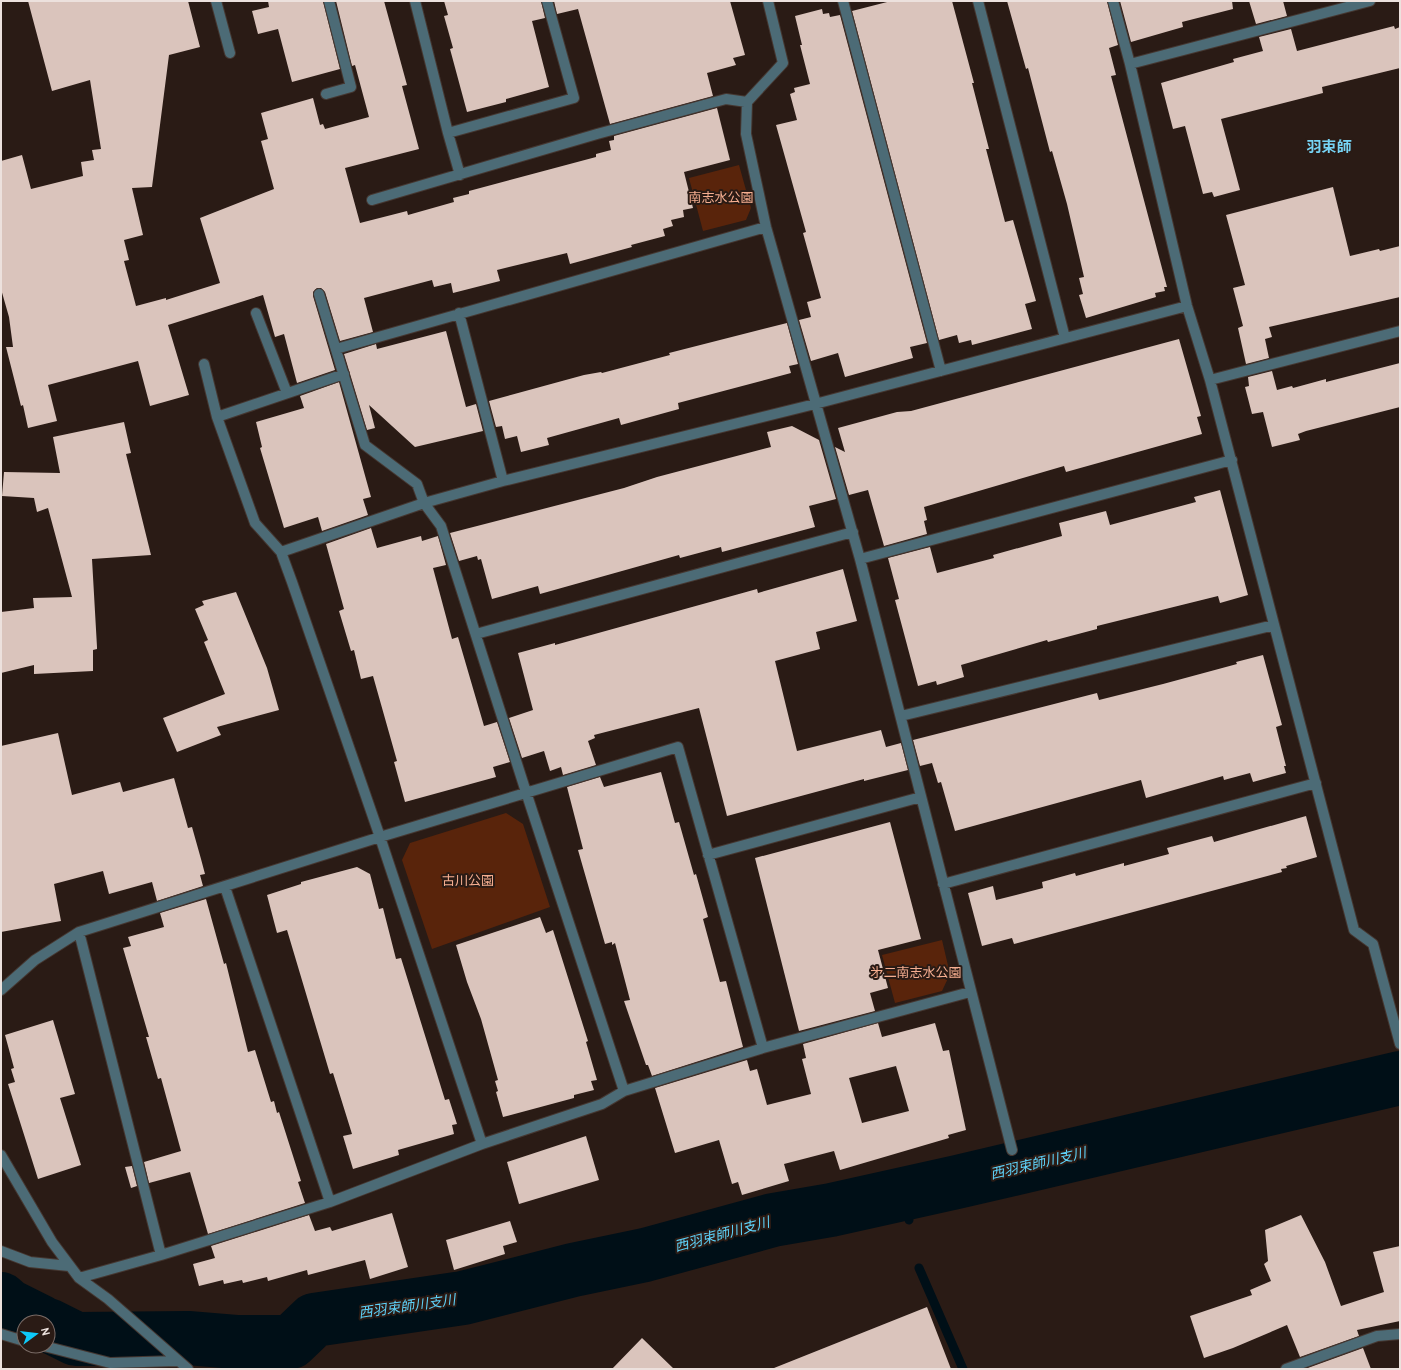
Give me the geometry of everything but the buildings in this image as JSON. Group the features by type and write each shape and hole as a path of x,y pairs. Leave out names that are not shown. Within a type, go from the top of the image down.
{"street":[{"path":"216,1 230,53"},
{"path":"326,94 351,87 329,1"},
{"path":"415,1 448,133 460,174"},
{"path":"448,133 574,98 547,1"},
{"path":"768,1 783,63 747,102 746,134 766,227 815,404 853,532 902,716 970,992 1012,1150"},
{"path":"843,1 941,371"},
{"path":"978,1 1065,338"},
{"path":"1113,1 1130,64 1187,306 1210,380 1232,460 1354,930 1373,944 1400,1044"},
{"path":"1130,64 1370,1"},
{"path":"372,200 726,99 747,102"},
{"path":"336,349 766,227"},
{"path":"319,294 365,445 417,484 424,503 441,526 624,1091"},
{"path":"281,552 424,503 503,481 815,404 1187,306"},
{"path":"256,313 287,393"},
{"path":"459,313 503,481"},
{"path":"1210,380 1400,331"},
{"path":"204,364 217,417 255,523 281,552 380,837 482,1144"},
{"path":"217,417 344,374"},
{"path":"860,559 1232,460"},
{"path":"476,634 853,532"},
{"path":"902,716 1274,625"},
{"path":"1,990 35,960 79,932 380,837 678,746 763,1048"},
{"path":"943,884 1316,783"},
{"path":"708,855 921,798"},
{"path":"225,887 330,1202"},
{"path":"79,932 161,1255"},
{"path":"79,1278 161,1255 330,1202 482,1144 602,1104 624,1091 763,1048 970,992"},
{"path":"1,1155 52,1242 79,1278 108,1298 188,1369"},
{"path":"1,1251 30,1262 69,1266"},
{"path":"1,1334 16,1339"},
{"path":"1286,1369 1377,1336 1400,1334"},
{"path":"56,1350 110,1366 177,1360"}],"green space":[{"name":"南志水公園","path":"739,165 751,208 746,220 703,231 689,178"},
{"name":"古川公園","path":"506,813 523,824 550,907 432,949 402,860 410,843"},
{"name":"㐧二南志水公園","path":"942,940 950,974 942,991 895,1003 882,955"}],"waterway":[{"name":"西羽束師川支川","path":"56,1329 76,1339 188,1338 236,1342 291,1342 314,1320 463,1298 573,1270 645,1255 773,1220 831,1210 957,1182 1400,1078"},
{"path":"904,1194 909,1220"},
{"path":"919,1268 963,1369"},
{"name":"西羽束師川支川","path":"1,1299 9,1306 25,1314"}],"district":[{"name":"羽束師","path":"1329,147"}]}
